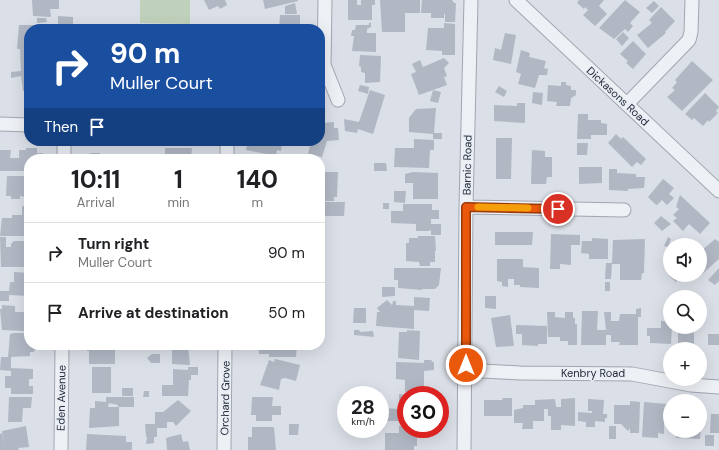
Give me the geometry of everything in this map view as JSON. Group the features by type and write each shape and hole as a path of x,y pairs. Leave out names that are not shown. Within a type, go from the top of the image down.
{"street":[{"path":"324,0 324,24"},
{"name":"Barnic Road","path":"464,450 466,207 471,0"},
{"name":"Dickasons Road","path":"516,0 719,192"},
{"path":"627,104 689,40 691,32 692,0"},
{"path":"325,68 338,100"},
{"path":"0,124 24,125"},
{"path":"466,207 624,210"},
{"name":"Eden Avenue","path":"61,450 62,350"},
{"name":"Orchard Grove","path":"224,450 225,350"},
{"name":"Kenbry Road","path":"465,370 520,373 632,374 691,385 719,387"}],"green space":[{"path":"140,0 190,0 190,24 140,23"}],"building":[{"path":"32,0 59,0 59,9 50,9 51,17 33,16"},
{"path":"204,0 225,0 227,5 220,9 218,6 209,10"},
{"path":"263,0 298,0 298,1 265,9"},
{"path":"348,0 357,0 357,5 361,5 361,0 375,0 375,5 372,5 372,20 348,20"},
{"path":"380,0 420,0 420,13 405,13 405,32 382,32"},
{"path":"422,0 452,0 456,3 455,22 445,22 445,14 444,18 431,18 431,13 421,13"},
{"path":"579,0 604,0 599,6 607,14 595,26 583,15 588,10 585,7 584,9 577,3"},
{"path":"625,0 640,12 630,23 633,26 628,32 625,29 614,39 599,28"},
{"path":"654,1 659,6 652,13 646,8"},
{"path":"295,3 297,14 285,14 285,6"},
{"path":"661,7 675,21 665,32 666,33 648,48 637,35 652,23 649,20"},
{"path":"280,15 300,15 300,24 279,24"},
{"path":"58,16 73,17 73,24 58,24"},
{"path":"37,18 46,18 47,22 37,23"},
{"path":"369,23 371,23 371,27 367,29 367,33 376,33 376,52 352,51 354,36 351,36 352,30 355,30 356,25 369,25"},
{"path":"444,23 455,24 455,55 442,55 442,51 426,50 428,28 444,28"},
{"path":"19,25 24,25 24,91 21,76 11,78 11,72 21,71 20,49 17,49"},
{"path":"623,32 629,38 622,46 616,39"},
{"path":"505,33 516,35 511,64 493,60 495,48 501,50"},
{"path":"633,41 646,54 633,69 626,63 628,61 620,54"},
{"path":"521,50 530,53 529,57 546,61 544,68 548,69 547,75 539,75 535,88 518,84 521,74 516,72"},
{"path":"360,55 381,56 380,82 365,83 365,73 361,72 361,67 359,66"},
{"path":"444,58 449,63 444,68 447,76 444,77 447,85 419,95 411,74 416,72 412,64 420,60 423,67"},
{"path":"692,61 713,80 682,111 667,97 675,90 672,88 677,82 675,80"},
{"path":"561,82 566,82 566,85 571,86 571,90 576,90 576,95 571,98 570,106 556,106 557,102 547,101 548,85 561,86"},
{"path":"360,85 369,87 368,94 358,91"},
{"path":"499,86 507,91 504,97 495,92"},
{"path":"370,90 385,95 373,134 358,129 357,133 345,131 344,119 359,122"},
{"path":"433,90 441,92 438,103 430,101"},
{"path":"533,92 543,93 542,105 532,103"},
{"path":"705,93 719,107 716,111 718,113 709,122 708,120 703,126 694,118 692,120 685,114"},
{"path":"517,103 525,103 525,123 494,121 494,105 517,106"},
{"path":"436,108 434,133 442,133 442,139 433,139 433,134 409,132 409,118 416,109"},
{"path":"578,114 588,114 588,120 601,120 601,123 607,124 607,135 591,135 591,139 577,139"},
{"path":"334,122 334,128 338,128 339,140 327,141 323,154 308,154 310,146 325,146 325,123"},
{"path":"616,134 621,139 623,137 646,159 641,165 637,162 632,167 608,143"},
{"path":"496,138 512,138 511,179 496,179"},
{"path":"414,139 434,140 434,150 430,150 429,168 394,167 395,148 414,148"},
{"path":"577,143 588,143 587,155 577,155"},
{"path":"247,146 282,146 281,151 277,150 276,154 266,154 246,150"},
{"path":"26,148 37,148 37,153 43,154 24,154 24,171 0,171 0,150 11,150 10,158 19,158 19,150 26,150"},
{"path":"165,148 192,148 191,154 165,154"},
{"path":"532,150 545,151 545,157 552,157 552,177 547,177 546,184 531,184"},
{"path":"90,153 100,153 100,154"},
{"path":"374,163 386,163 387,171 374,171"},
{"path":"579,167 602,167 602,183 579,184"},
{"path":"609,169 617,169 617,173 636,174 636,177 645,177 644,188 628,189 628,191 609,190"},
{"path":"325,172 338,172 337,197 334,197 334,201 325,201"},
{"path":"413,172 438,173 438,199 413,199 413,183 405,183 405,174"},
{"path":"7,176 24,176 24,197 20,196 20,199 11,199 11,196 6,196"},
{"path":"663,179 674,188 669,194 674,198 667,205 662,200 657,205 648,197"},
{"path":"394,191 406,191 405,203 394,202"},
{"path":"680,195 710,223 700,234 689,224 683,231 673,221 677,218 673,215 679,209 676,207"},
{"path":"325,202 345,202 344,216 325,216"},
{"path":"383,203 389,203 389,209 383,209"},
{"path":"403,204 432,204 432,210 439,210 439,219 431,219 431,224 441,224 441,235 431,235 431,230 416,231 416,224 391,223 391,211 403,211"},
{"path":"22,206 24,206 24,236 0,236 2,218 12,218 12,215 22,215"},
{"path":"661,216 671,224 662,231 654,223"},
{"path":"495,232 533,232 532,245 495,245"},
{"path":"551,234 580,235 580,245 571,245 571,265 560,264 560,269 550,269"},
{"path":"418,236 435,236 435,262 430,262 430,266 420,266 419,262 406,261 406,243 409,243 409,238 418,238"},
{"path":"0,237 6,237 6,247 11,247 11,244 14,241 24,241 24,267 1,267"},
{"path":"592,238 608,239 608,259 589,259 589,254 581,253 582,241 592,241"},
{"path":"645,239 644,273 642,273 641,280 620,280 620,264 612,264 613,240"},
{"path":"715,239 719,242 719,259 707,270 707,246"},
{"path":"497,259 523,259 523,267 539,268 539,288 520,287 520,285 514,285 514,279 508,279 508,287 502,286 502,282 497,281"},
{"path":"606,263 612,263 611,279 605,279"},
{"path":"394,268 441,268 439,285 435,289 422,290 398,288 398,280 394,280"},
{"path":"719,268 719,281 715,285 708,280"},
{"path":"14,272 24,273 24,296 9,295 9,301 0,301 0,291 9,291 10,282 14,282"},
{"path":"605,282 610,282 610,291 605,291"},
{"path":"382,287 395,287 395,296 382,297"},
{"path":"485,296 496,296 496,309 485,308"},
{"path":"414,297 430,298 429,311 414,310 414,329 376,326 377,312 380,312 377,308 387,300 392,305 393,301 396,301 396,305 414,306"},
{"path":"2,305 15,306 15,312 24,312 24,331 2,330 0,309 2,309"},
{"path":"354,308 366,308 366,323 353,323"},
{"path":"641,308 641,317 638,317 638,345 619,345 620,342 611,342 611,335 606,335 606,345 581,345 582,311 598,311 597,330 606,330 604,312 611,312 611,321 619,321 620,314 636,314 636,309"},
{"path":"547,312 555,312 555,317 565,318 565,312 573,312 575,324 577,324 577,345 568,345 568,341 560,341 560,337 548,337"},
{"path":"510,315 514,346 496,347 491,318"},
{"path":"661,321 663,321 663,334 672,334 671,342 663,342 663,344 650,343 650,336 647,336 647,328 661,328"},
{"path":"516,325 547,326 547,344 538,344 538,346 522,345 522,334 516,334"},
{"path":"354,330 359,330 360,332 373,331 374,337 354,335"},
{"path":"407,330 420,331 419,360 398,358 399,332 407,332"},
{"path":"24,333 24,350 35,350 34,352 30,352 30,356 11,357 11,368 33,369 33,379 29,379 29,386 33,386 33,394 11,394 11,388 5,388 5,376 11,376 11,371 0,370 1,357 8,357 10,334"},
{"path":"678,334 694,334 694,342 678,342"},
{"path":"708,334 719,334 719,345 708,345"},
{"path":"115,350 115,364 89,364 89,351 87,351"},
{"path":"172,350 188,350 190,365 172,364"},
{"path":"259,350 297,350 296,357 269,357 269,354 259,354"},
{"path":"152,354 160,354 160,363 151,363 147,358"},
{"path":"275,359 300,365 296,381 285,378 281,379 279,390 260,385 269,360 274,362"},
{"path":"424,360 431,360 434,363 434,370 424,371 424,386 405,386 405,380 396,379 396,362 424,363"},
{"path":"92,367 111,367 111,393 92,393"},
{"path":"188,367 198,367 198,375 191,375 191,380 189,380 188,396 162,396 162,385 173,385 173,369 188,370"},
{"path":"122,388 133,388 133,396 122,396"},
{"path":"144,391 149,391 149,397 143,397"},
{"path":"9,397 32,397 31,408 23,408 22,422 8,422"},
{"path":"106,397 134,397 134,407 119,407 119,426 89,428 90,408 95,408 95,401 106,402","holes":["109,403 118,405 118,407 108,407"]},
{"path":"252,397 273,397 272,406 281,406 281,415 272,415 272,421 256,421 256,415 251,415"},
{"path":"502,398 512,398 512,416 484,416 484,400 503,400"},
{"path":"575,398 575,426 561,425 561,430 551,430 551,416 548,416 548,409 544,409 544,421 533,421 533,429 522,429 523,423 514,423 514,410 523,408 523,405 535,405 535,400 555,399 556,407 561,407 561,399"},
{"path":"588,399 604,400 603,414 607,414 607,418 605,418 605,422 595,421 595,427 586,427 586,422 578,421 578,412 592,413 592,411 588,411"},
{"path":"178,400 191,411 176,426 173,422 167,422 167,428 157,428 157,437 154,437 154,443 146,444 147,437 145,424 155,424 155,412 163,412"},
{"path":"630,401 640,402 639,433 630,433 630,428 628,431 621,424 614,424 614,405 630,405"},
{"path":"644,402 663,404 663,434 658,433 658,438 642,437"},
{"path":"389,408 397,409 397,421 389,421"},
{"path":"711,414 719,414 719,433 710,433"},
{"path":"289,424 299,424 298,435 289,435"},
{"path":"26,426 29,447 18,448 19,450 0,450 0,434 2,433 5,447 2,431"},
{"path":"609,426 616,426 616,439 609,439"},
{"path":"252,427 274,427 276,450 248,450 248,437 252,437"},
{"path":"389,433 397,433 397,438 417,438 417,446 414,446 414,450 385,450 385,438 389,438"},
{"path":"87,434 126,436 126,442 132,442 132,450 86,450"},
{"path":"181,434 183,442 188,441 190,450 167,450 166,438"},
{"path":"707,435 714,435 714,446 705,446 705,438 707,438"},
{"path":"676,438 700,438 700,439"}],"slow traffic":[{"path":"478,207 528,208"}],"route":[{"path":"466,365 466,207 558,209"}]}
